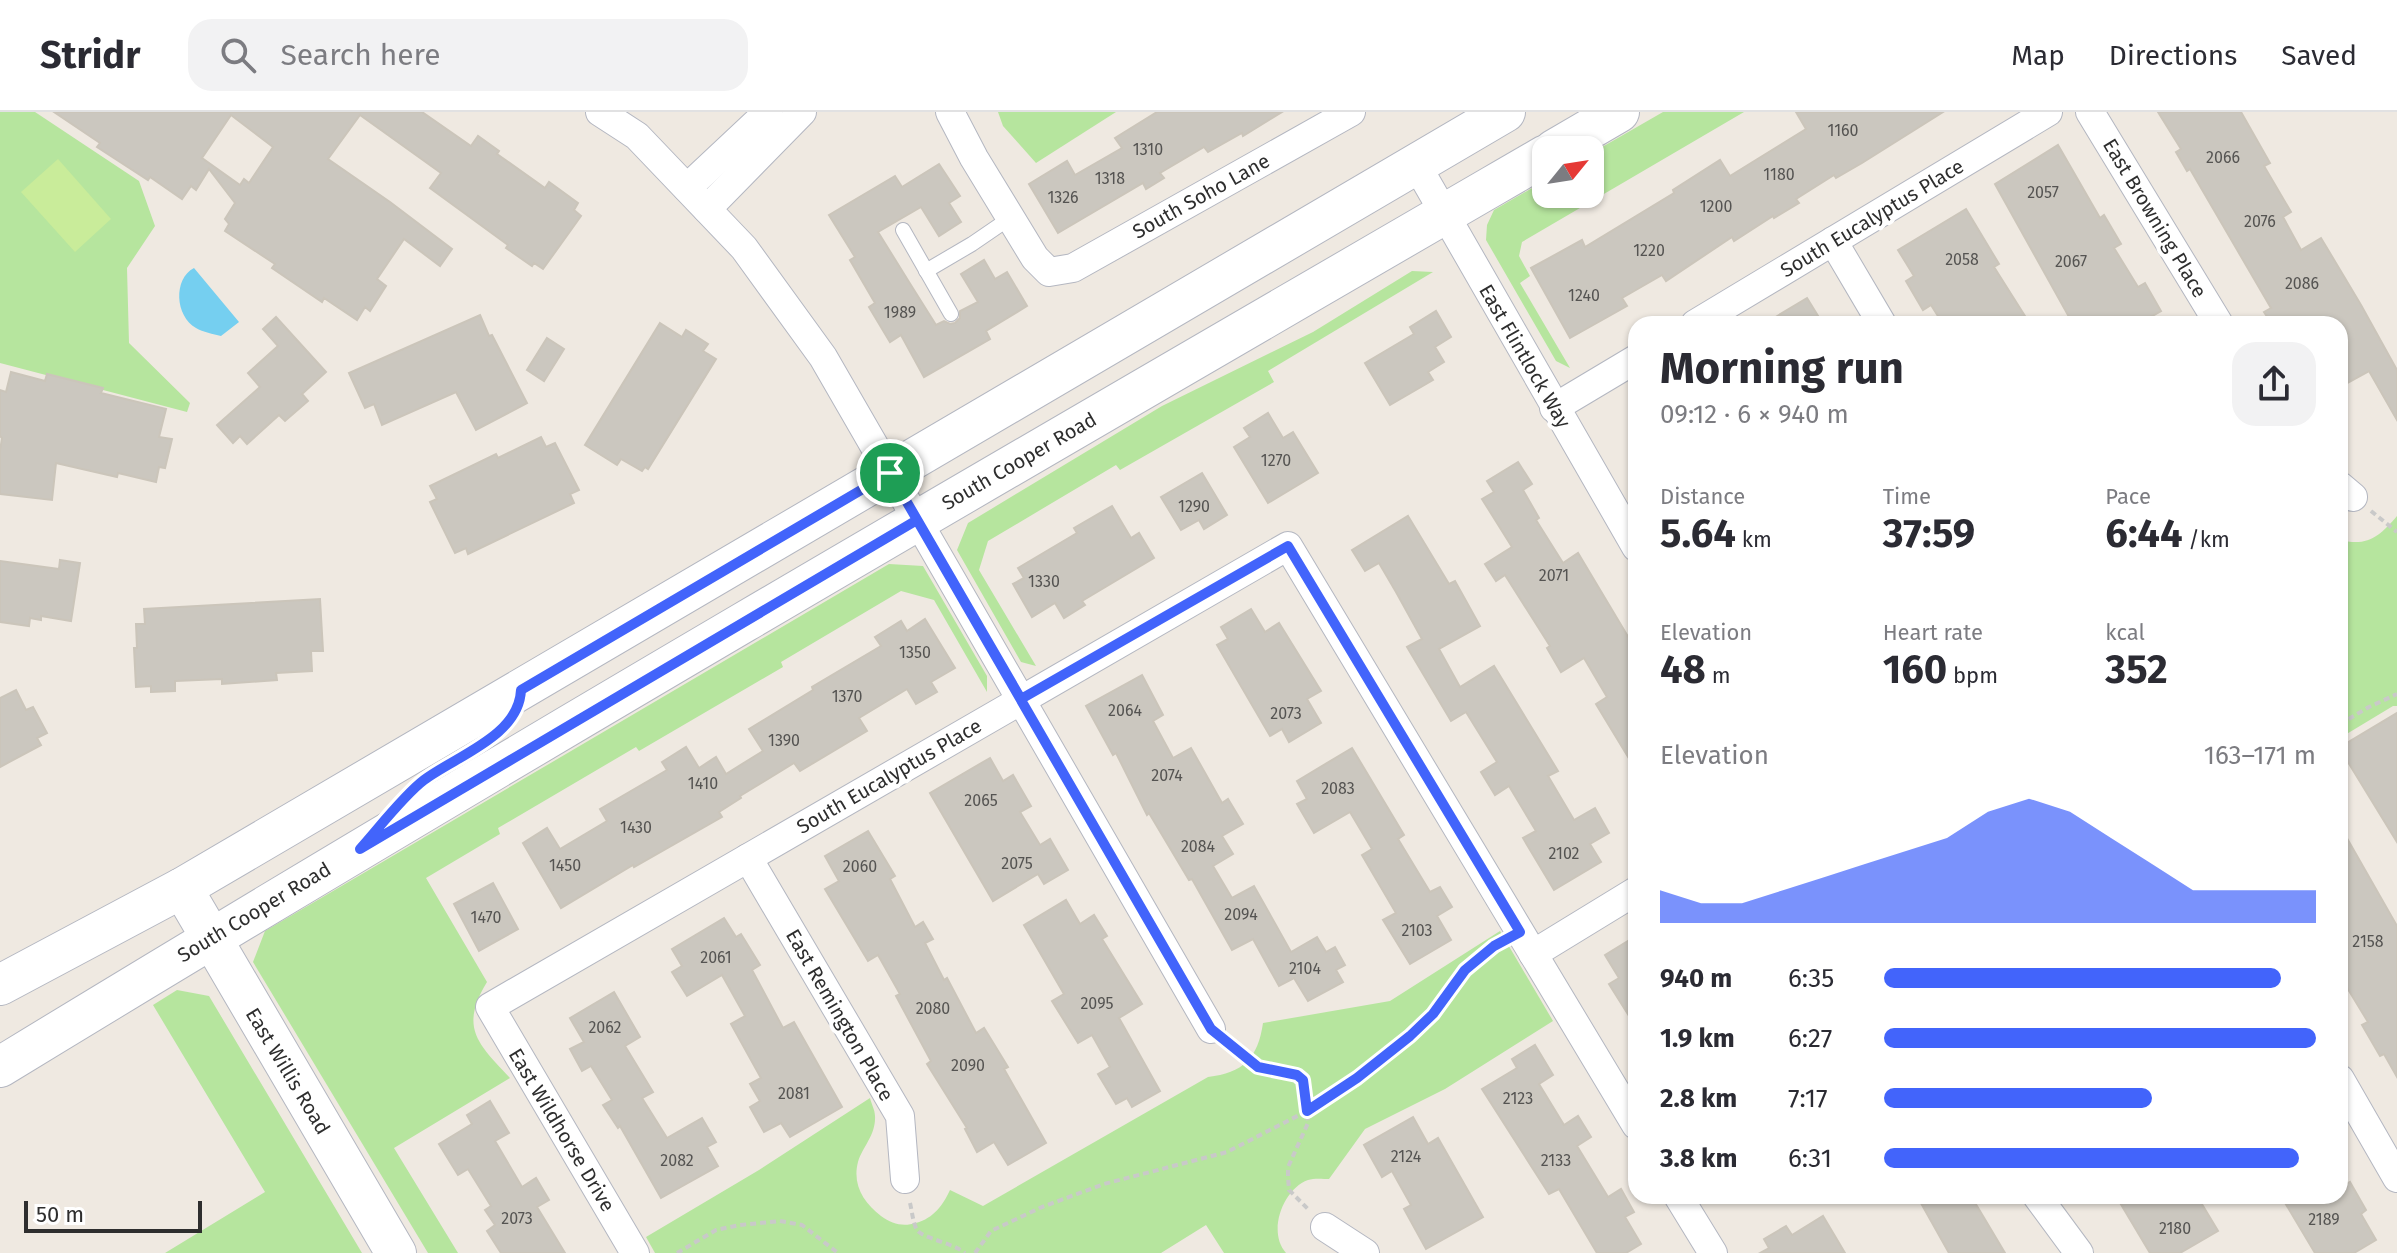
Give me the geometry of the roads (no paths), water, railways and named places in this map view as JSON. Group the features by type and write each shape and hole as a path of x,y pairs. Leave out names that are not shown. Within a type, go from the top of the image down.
{"main road":[{"path":"0,985 182,888 1505,112"},
{"path":"1578,136 1619,112"},
{"name":"South Cooper Road","path":"0,1067 210,938 917,520 1532,163"},
{"path":"360,849 422,781 498,733 520,702 521,690"},
{"name":"East Willis Road","path":"182,888 396,1253"}],"street":[{"path":"600,112 637,136 744,248 823,357 1211,1029"},
{"path":"687,188 768,112"},
{"path":"707,209 802,112"},
{"path":"950,112 1010,218"},
{"name":"South Eucalyptus Place","path":"1708,316 2048,112"},
{"name":"East Browning Place","path":"2090,112 2214,316"},
{"name":"South Soho Lane","path":"1010,218 1035,258 1049,272 1073,268 1333,116"},
{"name":"East Flintlock Way","path":"1416,164 1628,533"},
{"path":"1833,241 1877,316"},
{"path":"1554,408 1628,364"},
{"name":"South Eucalyptus Place","path":"490,1007 1288,546 1526,943"},
{"name":"East Remington Place","path":"748,858 900,1116 905,1179"},
{"path":"1628,895 1526,943 1628,1112"},
{"name":"East Wildhorse Drive","path":"490,1007 635,1253"},
{"path":"2348,1093 2397,1178"},
{"path":"1683,1204 1713,1253"},
{"path":"2043,1204 2079,1253"},
{"path":"1325,1227 1365,1253"}],"lane":[{"path":"926,271 1010,218"},
{"path":"903,230 951,314"}],"water":[{"path":"194,268 239,322 221,336 196,328 184,315 180,289 182,280"}]}
